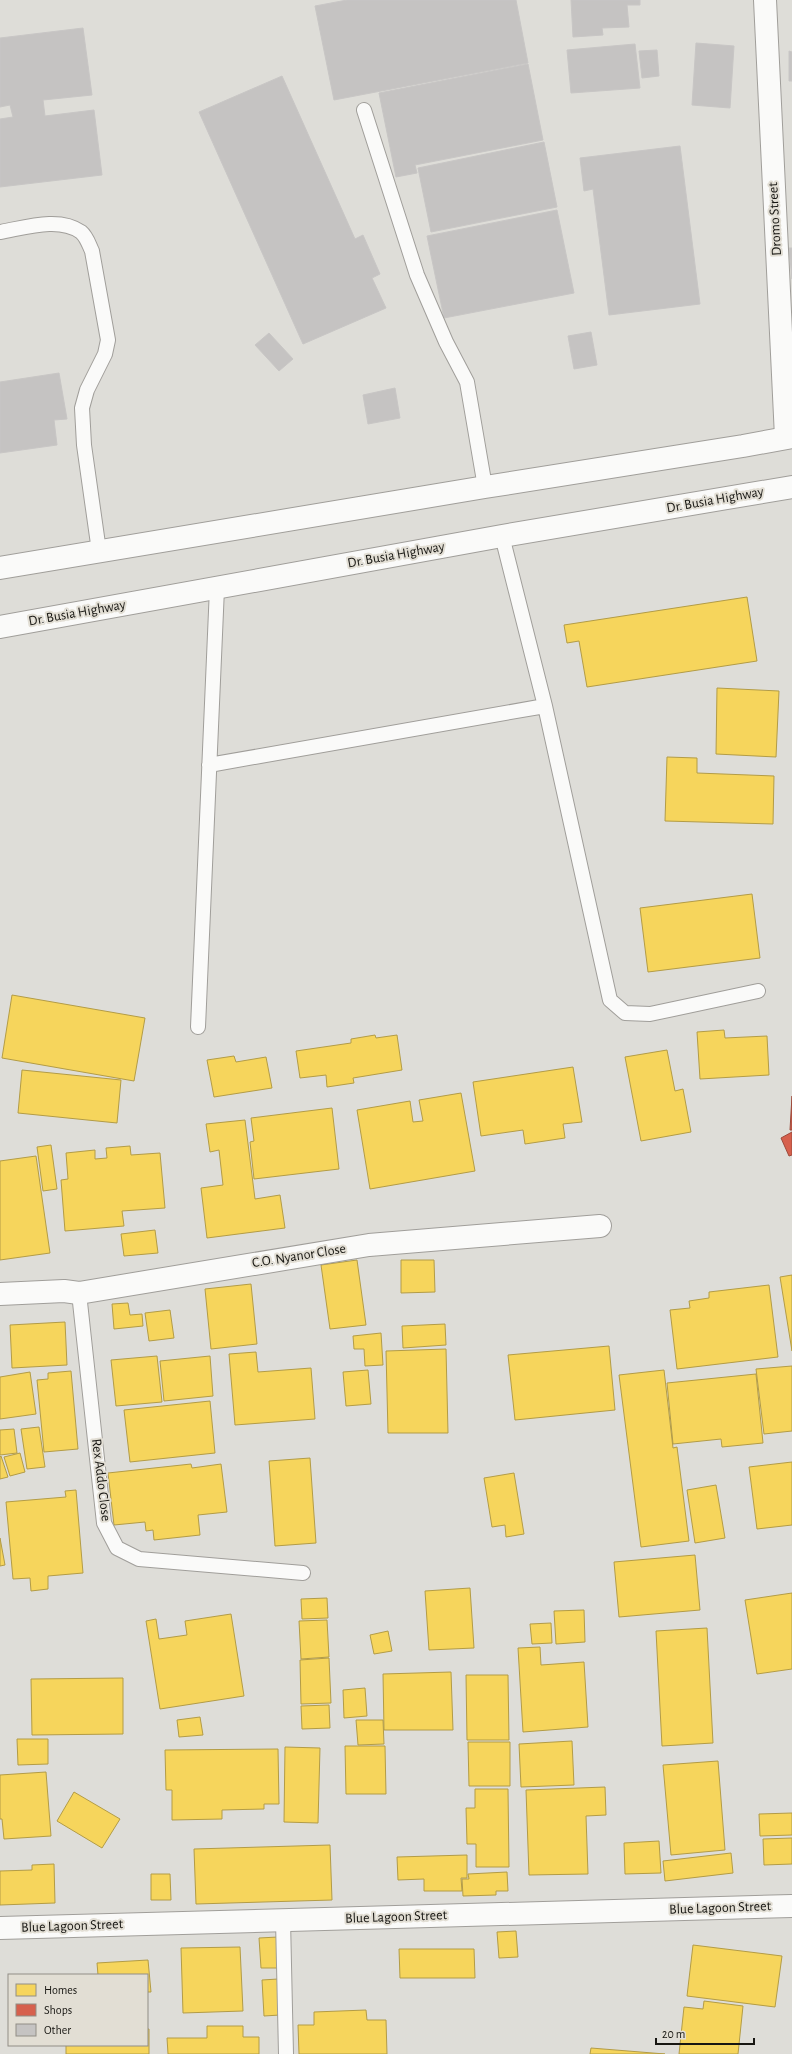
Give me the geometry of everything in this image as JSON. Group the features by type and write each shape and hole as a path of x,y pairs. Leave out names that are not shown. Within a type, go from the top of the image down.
{"main road":[{"name":"Dromo Street","path":"765,0 789,437"},
{"path":"0,568 98,550 743,446 789,437"},
{"name":"Dr. Busia Highway","path":"0,627 502,536 792,487"},
{"name":"C.O. Nyanor Close","path":"0,1294 64,1291 79,1293 369,1245 600,1226"},
{"name":"Blue Lagoon Street","path":"0,1928 792,1906"}],"lane":[{"path":"364,110 417,274 446,342 467,382 485,487"},
{"path":"0,232 37,225 66,226 80,232 87,240 92,251 108,340 105,354 87,390 82,408 84,444 98,550"},
{"path":"502,536 545,706 610,1000 625,1013 650,1014 758,991"},
{"path":"198,1027 217,588"},
{"path":"209,765 545,706"},
{"name":"Rex Addo Close","path":"79,1293 104,1523 117,1548 139,1559 303,1573"},
{"path":"283,1920 286,2054"}],"building: Homes":[{"path":"747,597 757,661 587,687 579,641 567,643 564,625"},
{"path":"717,688 779,691 776,757 716,754"},
{"path":"667,757 697,758 697,773 774,776 773,824 665,821"},
{"path":"752,894 760,958 648,972 640,908"},
{"path":"12,995 145,1018 134,1081 2,1058"},
{"path":"724,1030 725,1038 767,1036 769,1075 700,1079 697,1032"},
{"path":"375,1035 376,1038 397,1035 402,1070 353,1078 354,1083 327,1087 326,1075 300,1078 296,1051 351,1043 351,1039"},
{"path":"667,1050 675,1091 683,1089 691,1132 641,1141 625,1057"},
{"path":"234,1056 236,1062 266,1057 272,1088 214,1097 207,1060"},
{"path":"573,1067 582,1122 563,1124 565,1138 525,1144 523,1130 481,1136 473,1082"},
{"path":"22,1070 121,1080 117,1123 18,1113"},
{"path":"461,1093 475,1171 370,1189 357,1110 410,1101 413,1122 423,1121 419,1100"},
{"path":"332,1108 339,1169 254,1179 250,1142 254,1141 251,1118"},
{"path":"245,1120 255,1199 280,1195 285,1228 207,1238 201,1188 223,1185 219,1150 210,1152 206,1124"},
{"path":"51,1145 57,1189 43,1191 37,1147"},
{"path":"130,1146 131,1155 160,1153 165,1208 122,1211 124,1226 65,1231 61,1180 68,1179 66,1153 95,1150 95,1159 107,1158 106,1148"},
{"path":"36,1156 50,1253 0,1260 0,1161"},
{"path":"155,1230 158,1253 124,1256 121,1234"},
{"path":"357,1260 366,1325 330,1329 321,1265"},
{"path":"401,1260 434,1260 435,1292 401,1293"},
{"path":"792,1275 792,1351 780,1277"},
{"path":"251,1284 257,1344 211,1349 205,1289"},
{"path":"769,1285 778,1357 677,1369 670,1310 690,1308 689,1301 709,1298 709,1292"},
{"path":"128,1303 130,1315 142,1314 143,1326 114,1329 112,1304"},
{"path":"170,1310 174,1338 149,1341 145,1313"},
{"path":"65,1322 67,1365 12,1368 10,1325"},
{"path":"445,1324 446,1345 403,1348 402,1326"},
{"path":"381,1333 383,1365 365,1366 364,1349 354,1349 353,1336"},
{"path":"609,1346 615,1410 515,1420 508,1355"},
{"path":"446,1349 448,1433 388,1433 386,1351"},
{"path":"256,1352 258,1372 311,1368 315,1419 235,1425 229,1354"},
{"path":"157,1356 162,1402 116,1406 111,1360"},
{"path":"210,1356 213,1396 164,1401 160,1361"},
{"path":"792,1366 792,1431 764,1434 756,1369"},
{"path":"368,1370 371,1404 346,1406 343,1372"},
{"path":"664,1370 673,1448 677,1447 689,1541 641,1547 619,1375"},
{"path":"71,1371 78,1449 44,1452 37,1380 48,1379 48,1373"},
{"path":"30,1372 36,1414 0,1419 0,1377"},
{"path":"756,1374 763,1443 722,1447 721,1439 673,1444 667,1383"},
{"path":"210,1401 215,1453 130,1462 124,1410"},
{"path":"39,1427 45,1467 27,1469 21,1429"},
{"path":"14,1429 17,1453 0,1455 0,1430"},
{"path":"20,1453 25,1472 10,1476 4,1457"},
{"path":"1,1456 8,1477 0,1479 0,1457"},
{"path":"310,1458 316,1543 275,1546 269,1461"},
{"path":"792,1462 792,1525 757,1529 749,1467"},
{"path":"191,1464 192,1468 221,1464 227,1512 198,1515 200,1535 154,1540 153,1530 146,1531 145,1522 114,1525 108,1473"},
{"path":"514,1473 524,1534 506,1537 505,1525 492,1527 484,1478"},
{"path":"716,1485 725,1538 695,1543 687,1490"},
{"path":"76,1490 83,1573 48,1576 48,1589 31,1591 30,1578 13,1579 6,1502 66,1497 65,1491"},
{"path":"0,1538 5,1565 0,1566"},
{"path":"695,1555 700,1610 619,1617 614,1562"},
{"path":"470,1588 474,1648 429,1650 425,1591"},
{"path":"792,1593 792,1669 757,1674 745,1600"},
{"path":"327,1598 328,1618 302,1619 301,1599"},
{"path":"584,1610 585,1642 556,1644 554,1611"},
{"path":"231,1614 244,1696 160,1709 146,1621 156,1619 159,1639 187,1635 185,1621"},
{"path":"327,1620 329,1657 301,1659 299,1621"},
{"path":"551,1623 552,1643 532,1644 530,1624"},
{"path":"707,1628 713,1743 662,1746 656,1631"},
{"path":"388,1631 392,1651 374,1654 370,1635"},
{"path":"540,1647 541,1665 584,1662 588,1727 523,1732 518,1648"},
{"path":"329,1658 331,1703 301,1704 300,1660"},
{"path":"451,1672 453,1730 384,1730 383,1674"},
{"path":"466,1675 508,1675 509,1740 467,1740"},
{"path":"123,1678 123,1734 32,1735 31,1679"},
{"path":"365,1688 367,1716 344,1718 343,1690"},
{"path":"329,1705 330,1728 302,1729 301,1706"},
{"path":"200,1717 203,1735 179,1737 177,1720"},
{"path":"356,1720 383,1720 384,1744 358,1745"},
{"path":"17,1739 48,1739 48,1764 18,1765"},
{"path":"572,1741 574,1785 521,1787 519,1744"},
{"path":"468,1742 510,1742 510,1786 469,1786"},
{"path":"345,1746 385,1746 386,1794 346,1794"},
{"path":"285,1747 320,1748 318,1823 284,1822"},
{"path":"278,1749 279,1804 264,1804 264,1809 222,1810 222,1819 172,1820 172,1790 166,1790 165,1750"},
{"path":"718,1761 725,1850 671,1855 663,1765"},
{"path":"46,1772 51,1836 4,1839 2,1819 0,1819 0,1775"},
{"path":"605,1787 606,1815 586,1816 588,1874 529,1875 526,1790"},
{"path":"475,1789 508,1789 509,1867 476,1867 476,1844 467,1844 466,1808 475,1808"},
{"path":"74,1792 120,1819 102,1848 57,1821"},
{"path":"792,1813 792,1835 760,1836 759,1814"},
{"path":"792,1838 792,1864 764,1865 763,1839"},
{"path":"659,1841 661,1873 625,1874 624,1843"},
{"path":"330,1845 332,1900 196,1904 194,1849"},
{"path":"731,1853 733,1873 665,1881 663,1861"},
{"path":"467,1855 467,1878 461,1878 462,1891 424,1891 424,1879 398,1880 397,1857"},
{"path":"54,1864 55,1903 0,1905 0,1871 32,1870 32,1865"},
{"path":"507,1872 508,1891 496,1891 496,1895 463,1896 462,1879 469,1879 468,1874"},
{"path":"151,1874 170,1874 171,1900 151,1900"},
{"path":"516,1931 518,1957 499,1958 497,1932"},
{"path":"278,1937 280,1968 261,1968 259,1938"},
{"path":"693,1945 782,1956 775,2007 687,1996"},
{"path":"240,1947 243,2011 183,2013 181,1948"},
{"path":"399,1949 474,1949 475,1978 400,1978"},
{"path":"148,1960 151,1992 148,1992 148,1974 98,1974 97,1963"},
{"path":"278,1979 280,2015 264,2016 262,1980"},
{"path":"704,2001 743,2006 738,2054 679,2054 684,2007 703,2009"},
{"path":"366,2010 367,2020 386,2020 387,2054 299,2054 298,2025 314,2025 314,2012"},
{"path":"207,2026 243,2026 243,2037 259,2037 259,2054 168,2054 167,2038 207,2038"},
{"path":"149,2029 149,2054 66,2054 66,2046 148,2046"},
{"path":"591,2048 665,2054 590,2054"}],"building: Shops":[{"path":"792,1096 792,1130 790,1130"},
{"path":"792,1132 792,1155 789,1156 781,1138"}],"building: Other":[{"path":"347,0 516,0 528,63 334,100 315,6"},
{"path":"571,0 640,0 640,5 627,5 629,27 602,28 603,35 573,37"},
{"path":"83,28 92,95 43,100 45,116 94,110 102,175 0,187 0,119 13,117 10,105 0,107 0,38"},
{"path":"696,43 734,46 730,108 692,105"},
{"path":"635,44 640,88 571,93 567,50"},
{"path":"657,50 659,76 642,78 639,51"},
{"path":"789,51 792,52 792,81 789,81"},
{"path":"528,64 543,140 415,165 417,173 396,177 379,93"},
{"path":"282,76 355,239 363,235 380,274 372,278 386,308 303,344 199,112"},
{"path":"544,142 557,207 431,232 418,168"},
{"path":"680,146 700,304 609,315 593,189 584,191 580,158"},
{"path":"557,210 574,293 444,318 427,236"},
{"path":"789,248 792,248 792,279"},
{"path":"591,332 597,365 574,369 568,336"},
{"path":"269,333 293,359 279,371 255,345"},
{"path":"59,373 67,419 54,420 57,445 0,453 0,382"},
{"path":"395,388 400,418 368,424 363,395"}]}
